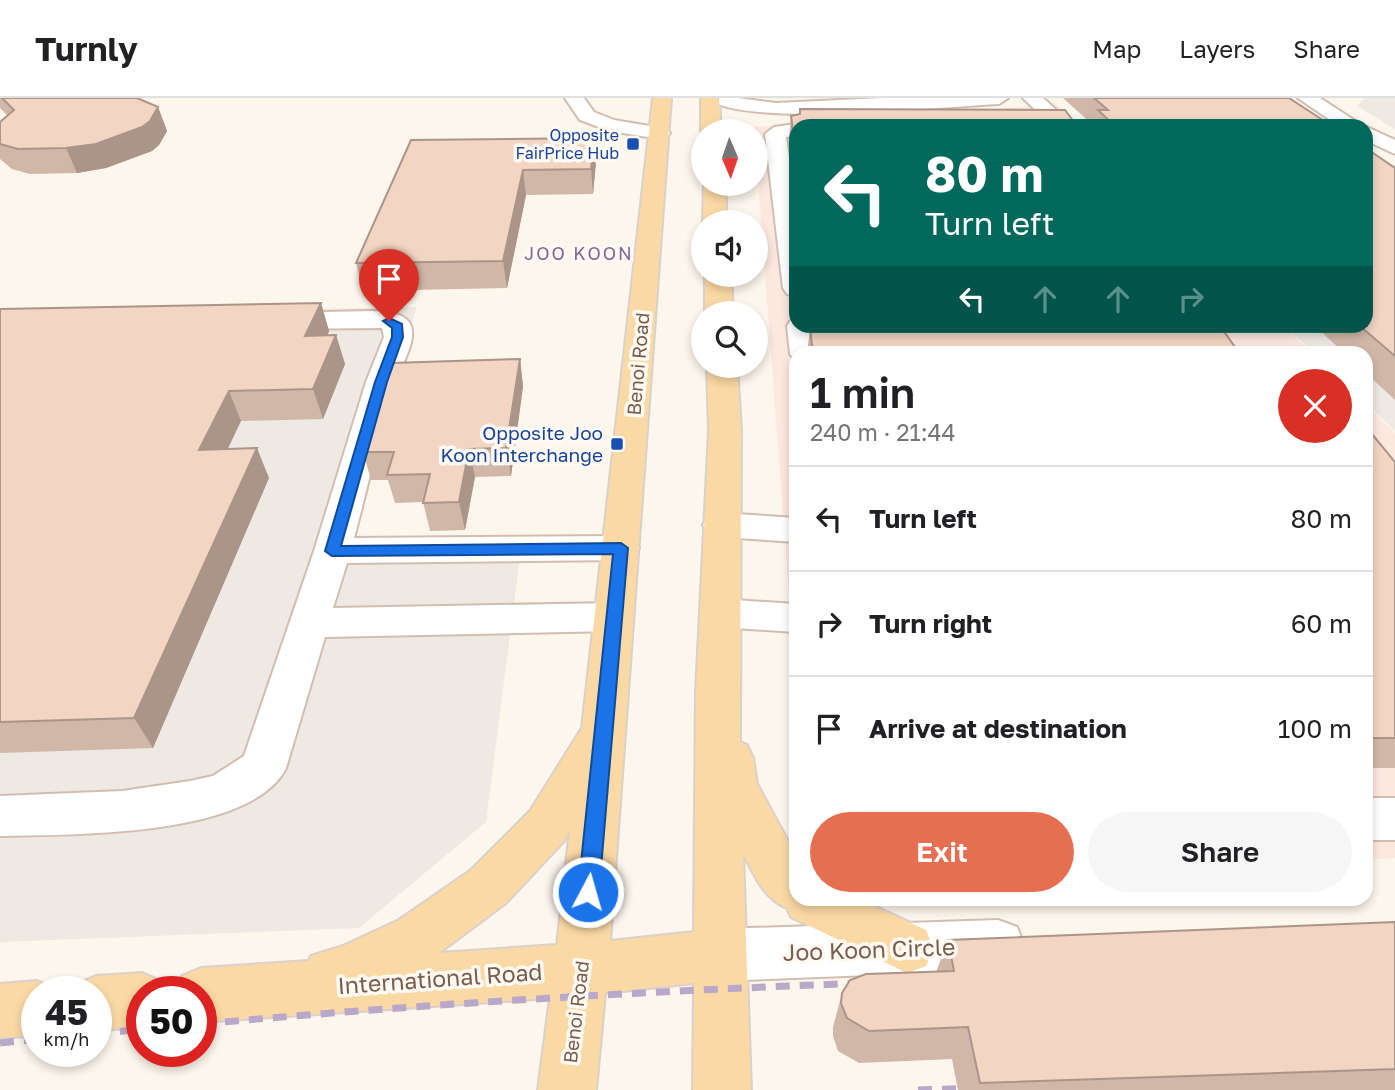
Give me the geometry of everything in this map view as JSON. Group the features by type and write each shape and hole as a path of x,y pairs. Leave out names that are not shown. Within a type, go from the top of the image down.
{"main road":[{"name":"Benoi Road","path":"567,1090 581,971 662,98"},
{"path":"710,98 712,119"},
{"path":"722,1090 717,692 725,430 723,378"},
{"path":"717,692 723,702 734,786 777,870 789,881"},
{"path":"217,993 346,972 417,938 488,887 547,826 604,730"},
{"path":"821,906 907,948"},
{"name":"International Road","path":"217,994 581,971 720,955"},
{"path":"0,1011 21,1009"}],"street":[{"path":"574,98 587,116 610,125 660,133"},
{"path":"719,98 732,104 799,119 990,99 1004,106"},
{"path":"1032,98 1056,119"},
{"path":"1307,98 1342,119"},
{"path":"1323,98 1353,119"},
{"path":"768,120 789,119"},
{"path":"789,126 775,134 789,237"},
{"path":"0,816 122,811 224,793 262,768 270,753 381,382 398,337 397,326 389,321 373,319 248,322"},
{"path":"721,525 789,530"},
{"path":"332,551 621,548"},
{"path":"720,613 789,618"},
{"path":"309,623 613,617"},
{"path":"1373,819 1395,819"},
{"name":"Joo Koon Circle","path":"720,955 1046,943"}],"shaded area":[{"path":"1365,98 1395,98 1395,129 1357,106"},
{"path":"1055,103 1071,119 898,119"},
{"path":"789,125 789,333 1291,333 1304,346 789,346 789,594 766,287 768,210 760,210 759,196 768,196 768,126"},
{"path":"1395,168 1395,431 1373,410 1373,346 1306,346 1293,333 1373,333 1373,292"},
{"path":"417,307 339,546 522,541 486,822 359,928 0,942 0,315"},
{"path":"1373,412 1395,433 1395,858 1373,860"}],"building":[{"path":"2,98 137,98 158,107 150,121 142,127 96,144 18,149 0,144 0,122 14,110"},
{"path":"1094,98 1289,98 1321,119 1108,119 1098,110 1108,110"},
{"path":"800,109 1065,110 1072,119 791,119 791,116 800,114"},
{"path":"594,138 591,169 523,170 503,261 356,263 411,140"},
{"path":"1373,153 1395,168 1395,356 1368,333 1373,333"},
{"path":"321,303 305,336 336,335 313,389 229,391 199,450 257,448 134,718 0,722 0,309"},
{"path":"811,333 1225,333 1234,346 812,346"},
{"path":"520,359 506,448 469,449 459,502 423,503 430,474 387,475 394,452 363,452 391,363"},
{"path":"1373,435 1395,462 1395,738 1373,738"},
{"path":"1395,922 1395,1069 980,1083 968,1027 869,1031 847,1018 841,1003 842,993 850,980 866,974 954,971 948,940"}],"railway":[{"path":"217,1023 534,999 868,983"},
{"path":"112,1032 126,1031"},
{"path":"0,1043 21,1041"},
{"path":"918,1090 979,1088"}],"place":[{"name":"Opposite FairPrice Hub","path":"633,144"},
{"name":"Opposite Joo Koon Interchange","path":"617,444"}],"district":[{"name":"JOO KOON","path":"579,254"}],"route":[{"path":"389,321 397,326 398,337 381,382 332,551 621,548 588,892"}]}
